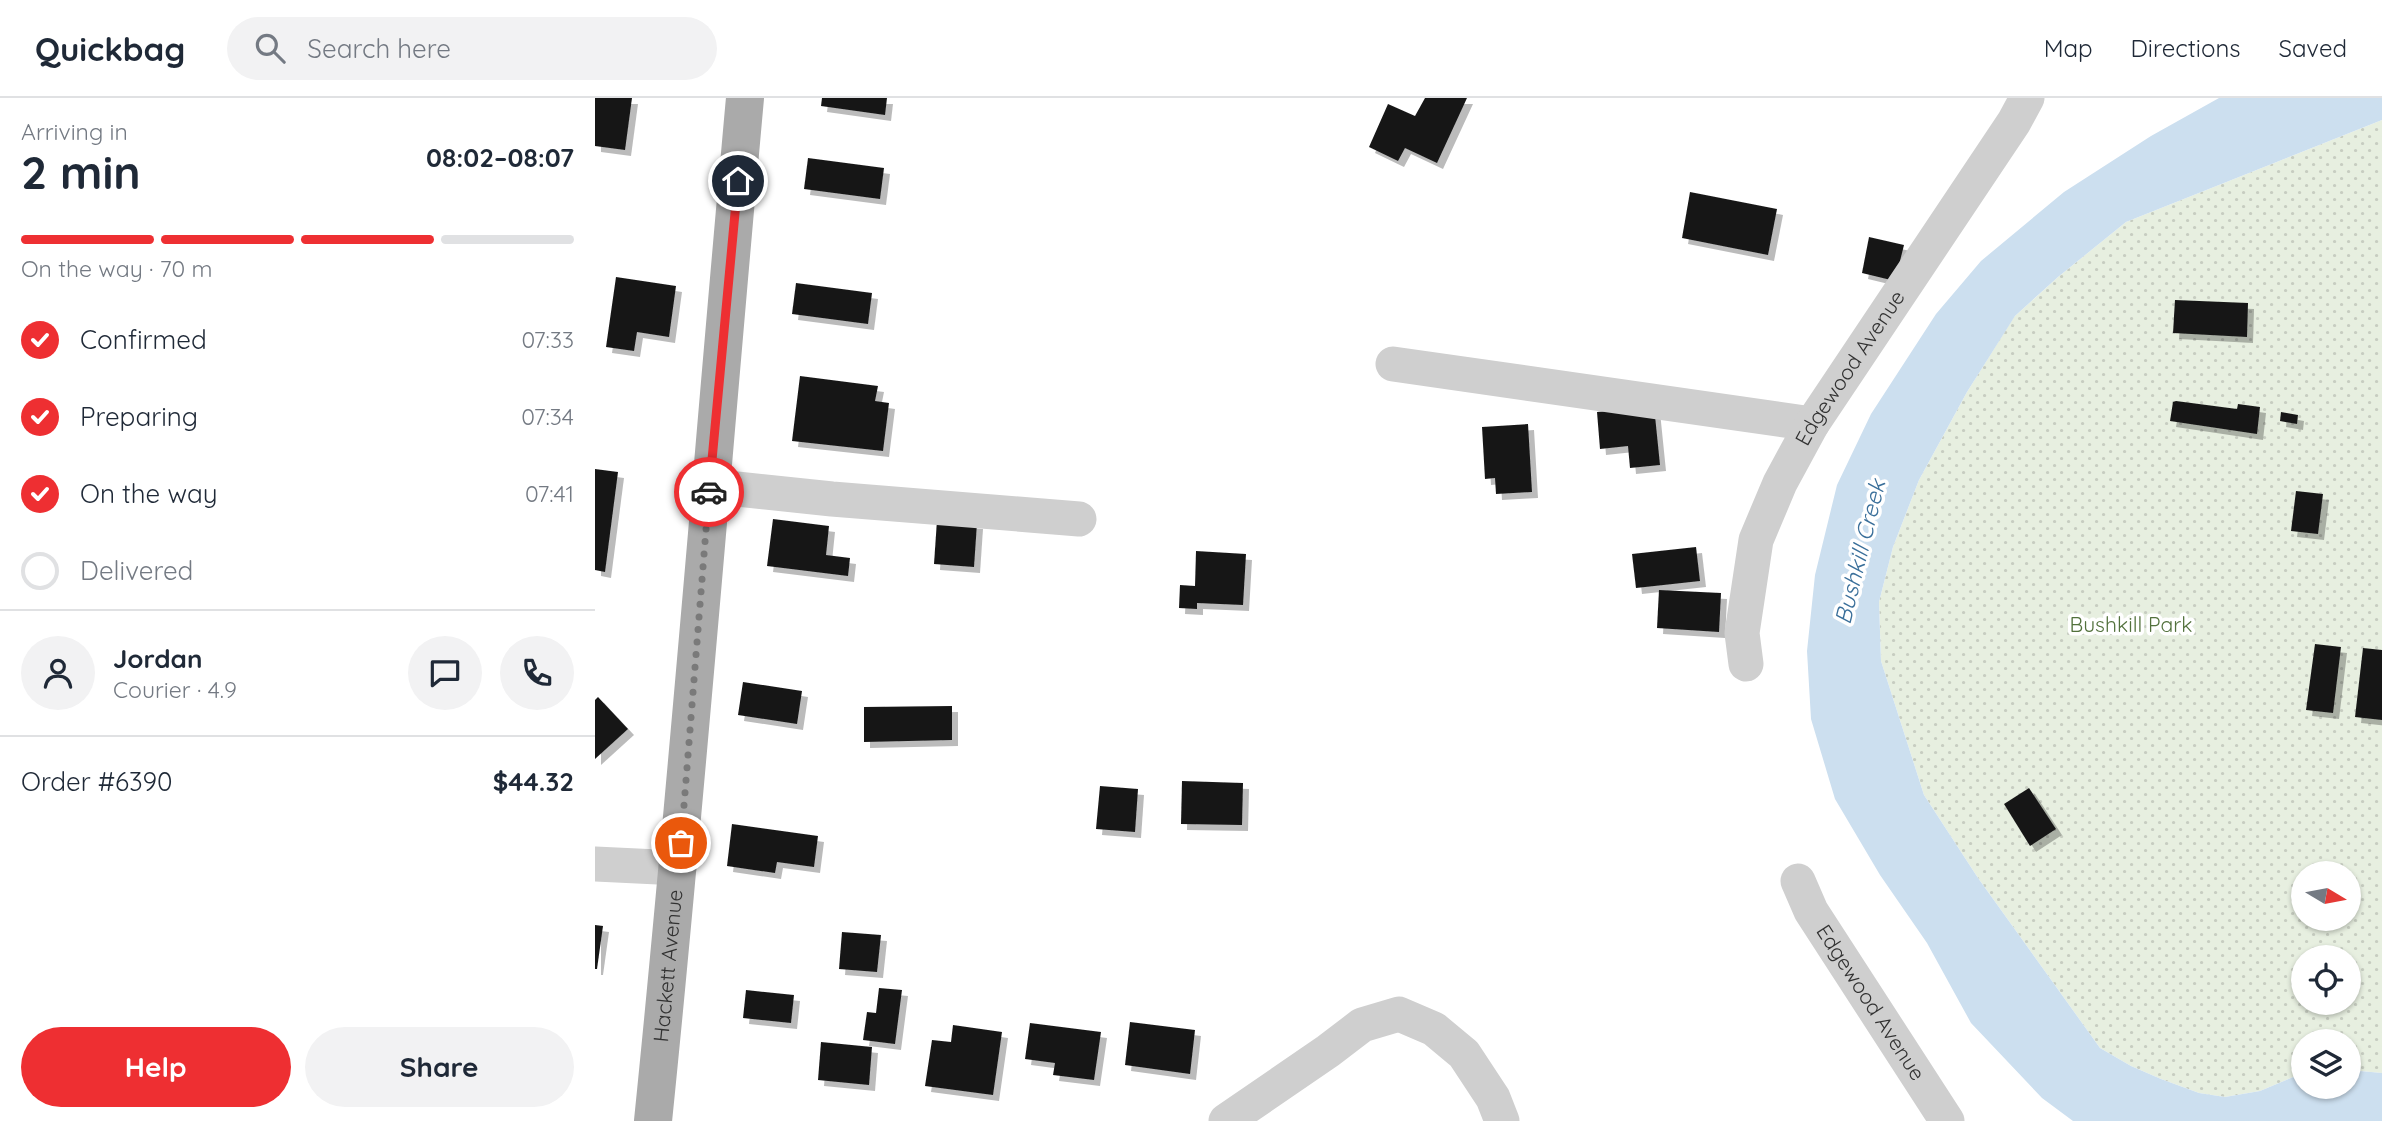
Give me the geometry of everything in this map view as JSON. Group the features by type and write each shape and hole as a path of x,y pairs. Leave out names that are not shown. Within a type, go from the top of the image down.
{"main road":[{"name":"Hackett Avenue","path":"653,1121 679,868 709,486 745,98"}],"street":[{"name":"Edgewood Avenue","path":"1746,664 1742,634 1756,540 1780,483 1812,424 2014,122 2027,98"},
{"path":"1393,364 1812,424"},
{"path":"709,486 845,501 1079,519"},
{"path":"595,864 679,868"},
{"name":"Edgewood Avenue","path":"1798,881 1811,911 1947,1121"},
{"path":"1226,1121 1362,1025 1399,1014 1434,1029 1464,1054 1493,1098 1502,1121"}],"green space":[{"name":"Bushkill Park","path":"2382,120 2382,1073 2361,1071 2361,1029 2291,1029 2291,1078 2260,1091 2225,1097 2199,1093 2161,1079 2100,1048 1978,878 1924,795 1881,661 1879,602 1893,547 1919,480 1967,392 2014,317 2126,222"}],"water":[{"name":"Bushkill Creek","path":"2219,98 2382,98 2382,120 2126,222 2015,316 1967,392 1919,480 1893,547 1879,602 1881,661 1924,795 1978,878 2100,1048 2161,1079 2199,1093 2225,1097 2260,1091 2291,1078 2291,1099 2361,1099 2361,1071 2382,1073 2382,1121 2073,1121 2042,1098 1971,1023 1927,943 1880,875 1835,799 1811,719 1807,651 1815,575 1837,485 1871,414 1936,314 1981,261 2064,192 2151,136"}],"building":[{"path":"595,98 632,98 625,150 595,146"},
{"path":"822,98 887,98 885,115 821,106"},
{"path":"1425,98 1467,98 1437,163 1405,148 1398,161 1369,147 1388,104 1415,116"},
{"path":"808,158 884,168 880,199 804,189"},
{"path":"1690,192 1777,209 1768,255 1682,238"},
{"path":"1869,237 1904,245 1895,281 1862,273"},
{"path":"616,277 676,286 669,337 637,332 634,351 606,347"},
{"path":"796,283 872,293 868,324 792,314"},
{"path":"2175,300 2248,303 2247,337 2173,333"},
{"path":"800,376 878,386 875,401 889,403 883,451 792,441"},
{"path":"2173,402 2237,409 2238,404 2260,407 2257,434 2170,421"},
{"path":"1654,406 1660,465 1630,468 1628,446 1600,449 1597,412"},
{"path":"2281,412 2298,415 2297,424 2280,421"},
{"path":"1528,424 1532,492 1496,494 1495,478 1485,479 1482,427"},
{"path":"595,469 618,472 605,572 595,570"},
{"path":"2296,491 2323,494 2318,534 2291,531"},
{"path":"773,519 829,526 826,555 850,558 848,576 767,566"},
{"path":"937,520 977,523 974,567 934,564"},
{"path":"1696,547 1700,581 1636,588 1632,554"},
{"path":"1196,551 1246,554 1243,605 1197,603 1197,609 1179,608 1180,585 1195,586"},
{"path":"1659,590 1721,593 1719,632 1657,628"},
{"path":"2315,644 2341,647 2333,713 2306,710"},
{"path":"2363,648 2382,650 2382,720 2355,717"},
{"path":"743,682 802,691 797,724 738,715"},
{"path":"598,697 628,729 595,759 595,700"},
{"path":"952,706 952,740 864,742 864,707"},
{"path":"1182,781 1243,783 1242,825 1181,824"},
{"path":"1100,786 1138,789 1135,832 1096,829"},
{"path":"2029,788 2056,829 2030,846 2004,804"},
{"path":"732,824 818,836 814,867 777,862 775,873 727,866"},
{"path":"595,925 603,926 597,969 595,969"},
{"path":"842,932 881,935 877,972 839,969"},
{"path":"879,988 902,990 895,1044 863,1040 867,1012 876,1013"},
{"path":"746,990 794,995 791,1023 743,1018"},
{"path":"1130,1022 1195,1030 1190,1074 1125,1065"},
{"path":"1030,1023 1101,1032 1094,1080 1053,1075 1055,1063 1025,1059"},
{"path":"953,1025 1002,1032 993,1095 925,1086 932,1040 951,1042"},
{"path":"821,1042 872,1047 869,1085 818,1080"}],"way so far":[{"path":"681,843 709,492"}],"route":[{"path":"709,492 738,181"}]}
